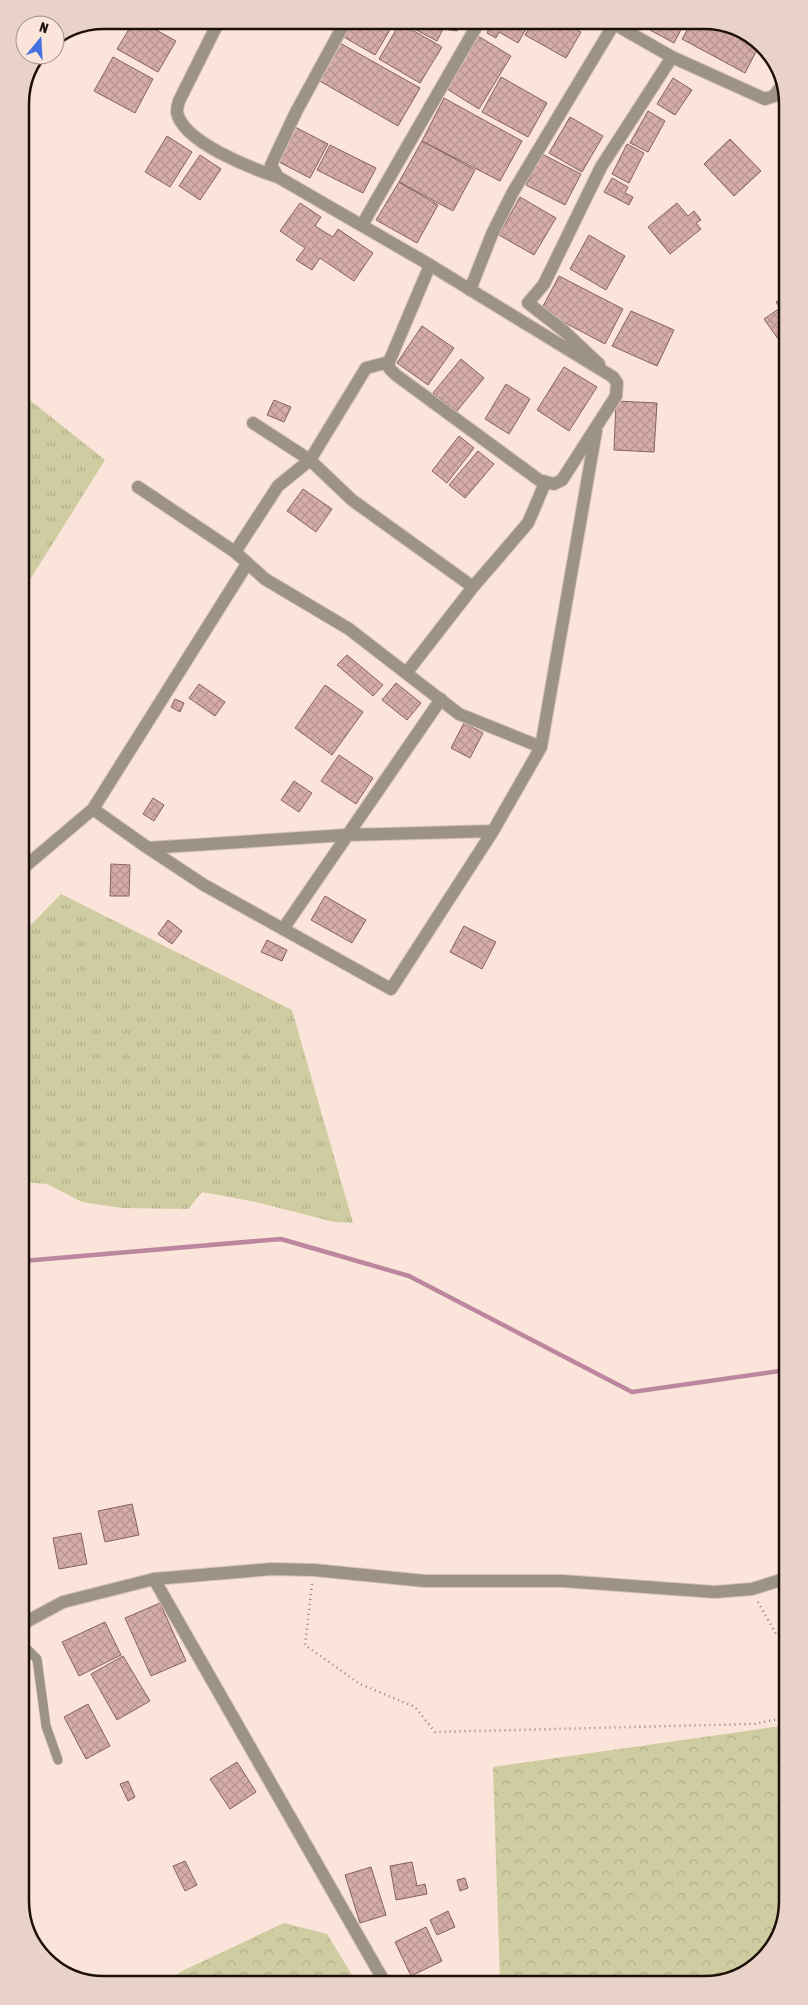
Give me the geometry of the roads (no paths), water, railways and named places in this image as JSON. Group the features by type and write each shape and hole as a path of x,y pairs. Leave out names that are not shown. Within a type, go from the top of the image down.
{"street":[{"path":"215,29 179,101 177,112 184,126 193,136 257,170 278,176 430,265 607,374"},
{"path":"278,176 272,165 280,145 341,29"},
{"path":"362,225 475,29"},
{"path":"470,290 492,234 513,192 608,29"},
{"path":"624,29 672,57 765,99 774,96 778,91"},
{"path":"430,265 389,362 390,368 396,375 546,483 554,484 562,480 616,396 617,383 564,331 528,304 544,284 601,167 672,57"},
{"path":"235,552 278,486 310,460 366,368 389,362"},
{"path":"253,424 310,460 352,500 473,587"},
{"path":"94,809 204,885 391,989 493,831 540,747 597,426"},
{"path":"407,672 473,587 528,523 546,483"},
{"path":"138,488 235,552 265,579 348,629 407,672 459,714 540,747"},
{"path":"29,863 94,809 247,564"},
{"path":"283,930 346,835 441,699"},
{"path":"148,848 346,835 493,831"},
{"path":"29,1620 63,1602 154,1579 272,1569 314,1570 425,1582 563,1581 715,1592 752,1589 779,1581"},
{"path":"154,1579 381,1976"}],"lane":[{"path":"29,1651 37,1659 46,1726 58,1760"}],"waterway":[{"path":"29,1260 281,1239 409,1276 632,1392 779,1371"}]}
